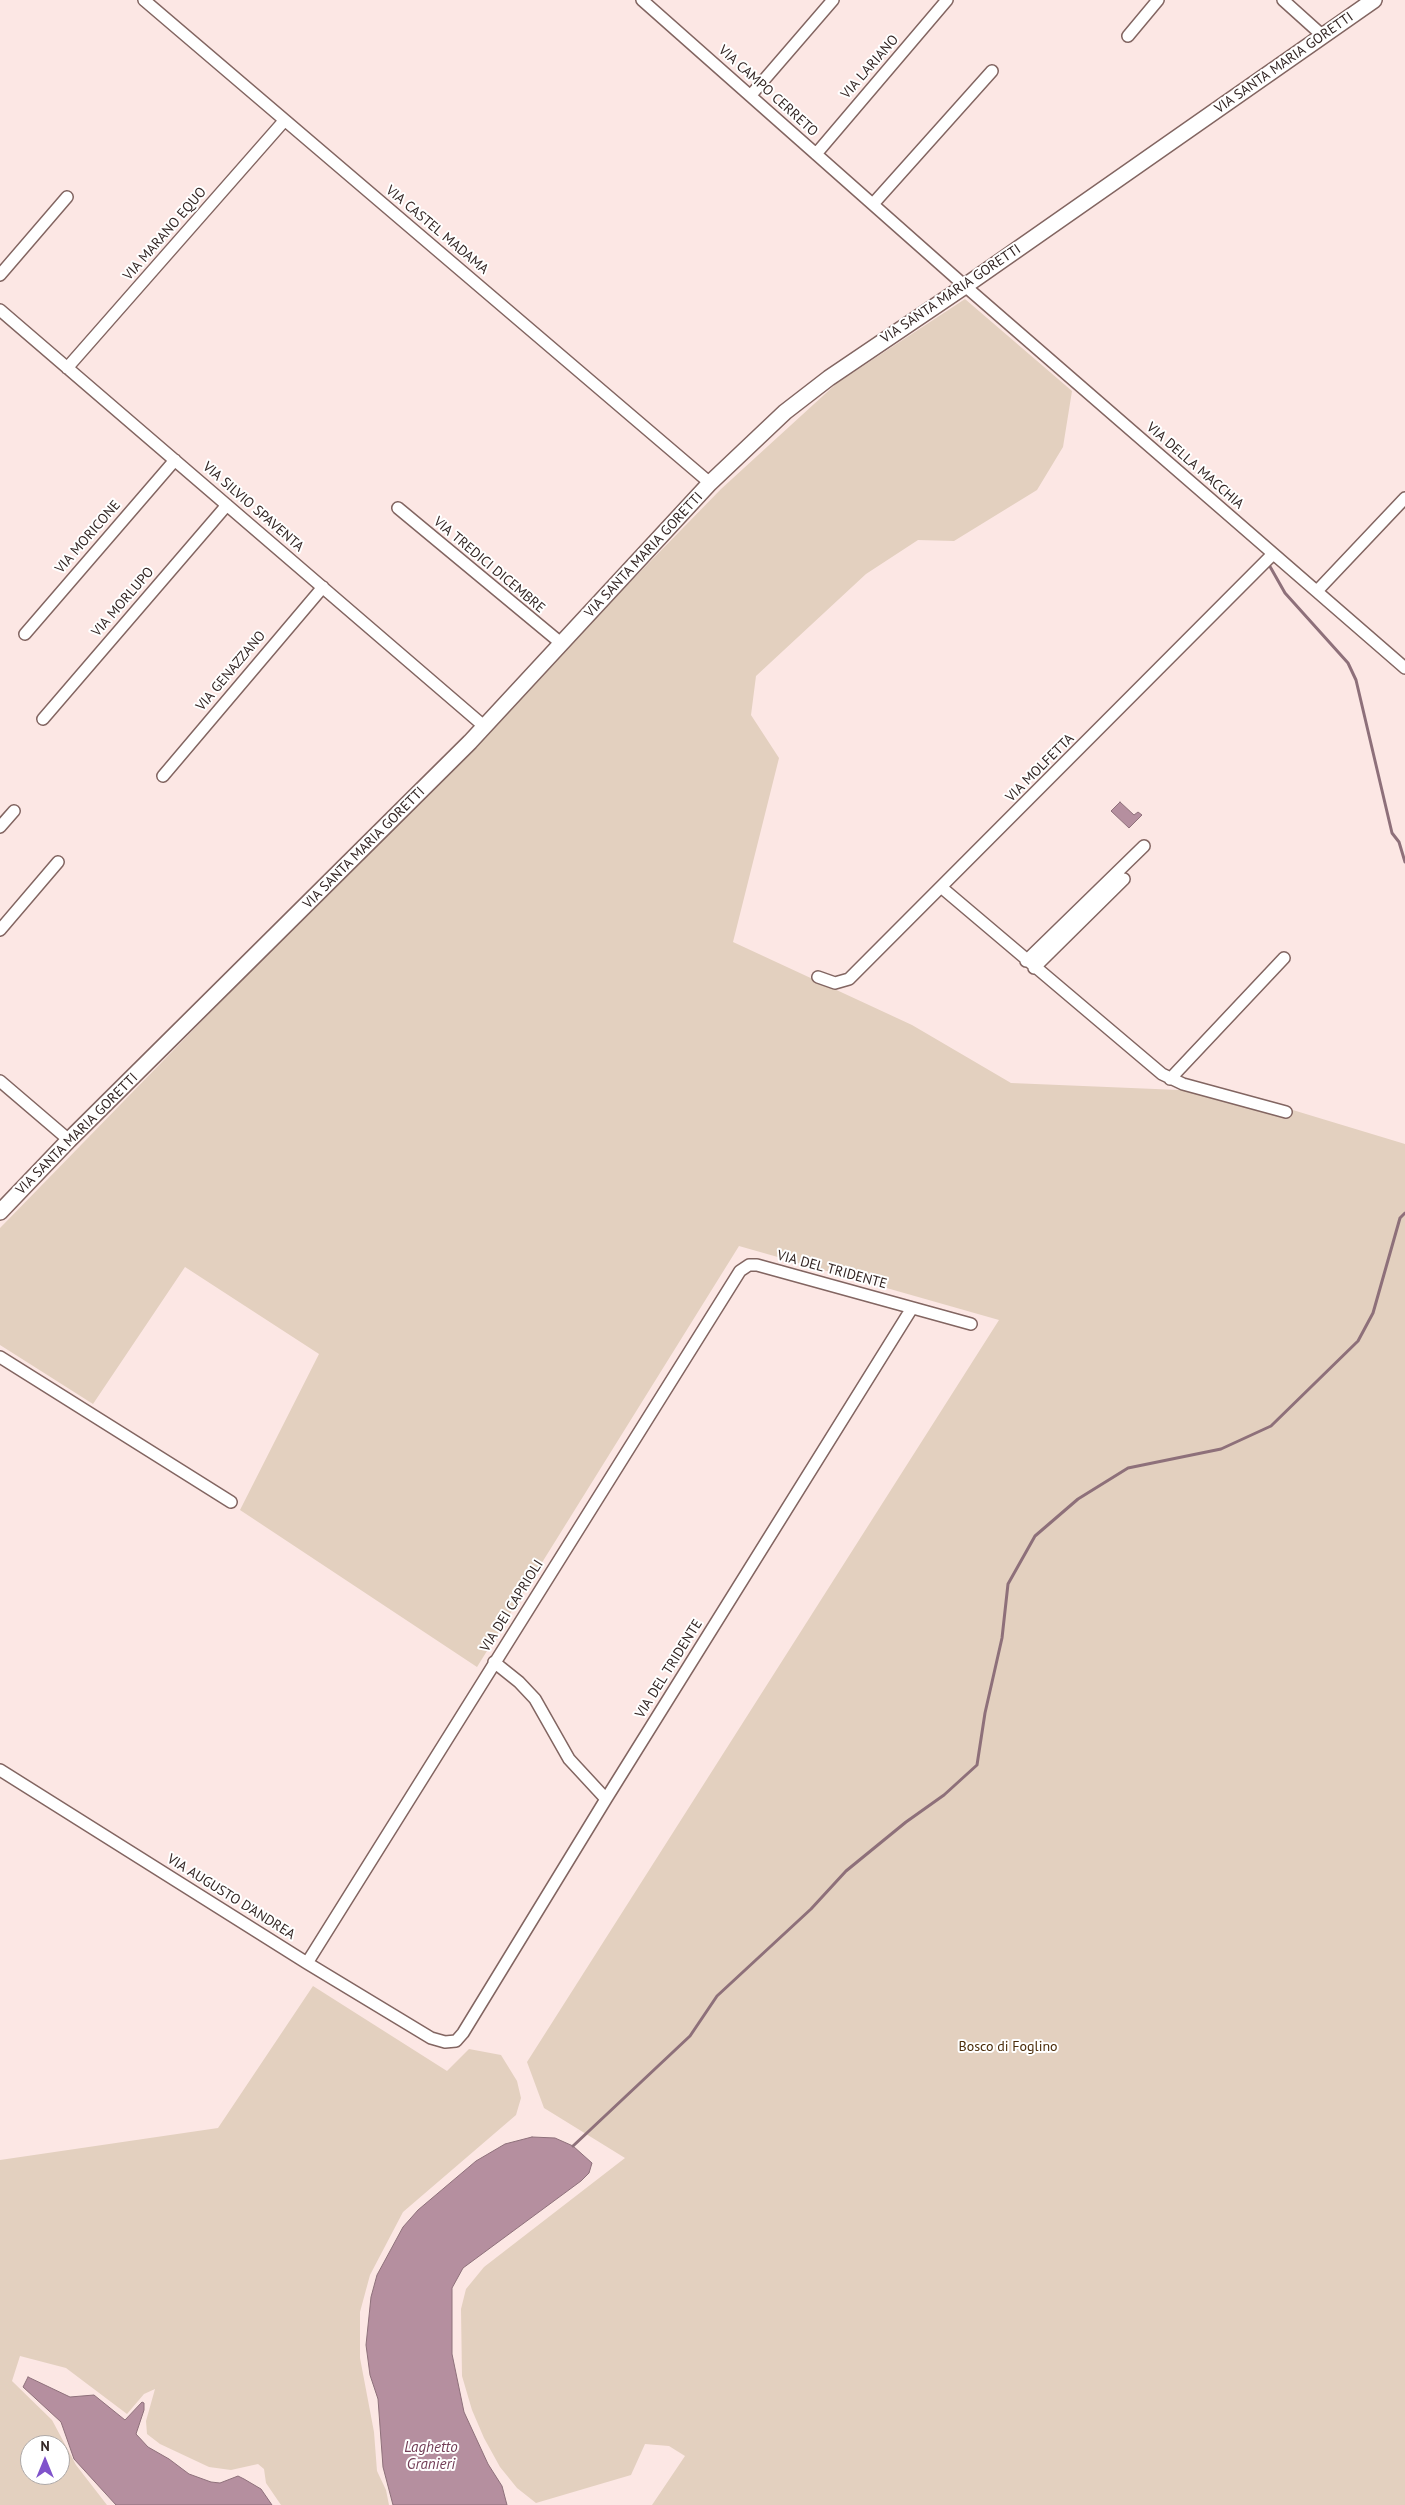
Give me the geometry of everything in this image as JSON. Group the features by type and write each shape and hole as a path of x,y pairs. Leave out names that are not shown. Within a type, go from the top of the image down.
{"main road":[{"name":"VIA SANTA MARIA GORETTI","path":"0,1212 69,1140 485,726 710,483 768,428 818,386 965,286 1374,0"}],"street":[{"name":"VIA CASTEL MADAMA","path":"144,0 710,483"},
{"name":"VIA CAMPO CERRETO","path":"642,0 965,286"},
{"path":"751,95 833,0"},
{"name":"VIA LARIANO","path":"816,154 947,0"},
{"path":"1128,36 1158,0"},
{"path":"1283,0 1323,36"},
{"path":"873,204 992,71"},
{"name":"VIA MARANO EQUO","path":"67,368 284,120"},
{"path":"0,275 67,197"},
{"name":"VIA DELLA MACCHIA","path":"965,286 1405,668"},
{"name":"VIA SILVIO SPAVENTA","path":"0,310 485,726"},
{"name":"VIA MORICONE","path":"25,634 175,460"},
{"path":"1316,591 1405,498"},
{"name":"VIA MORLUPO","path":"43,720 227,504"},
{"name":"VIA TREDICI DICEMBRE","path":"398,508 562,644"},
{"name":"VIA MOLFETTA","path":"818,977 835,983 849,979 1272,554"},
{"name":"VIA GENAZZANO","path":"163,776 323,587"},
{"path":"0,827 14,812"},
{"path":"1030,964 1144,846"},
{"path":"0,930 58,862"},
{"path":"1030,964 1124,879"},
{"path":"941,888 1155,1069 1170,1079 1286,1112"},
{"path":"1170,1079 1284,958"},
{"path":"0,1081 69,1140"},
{"name":"VIA DEL TRIDENTE","path":"745,1267 757,1266 971,1324"},
{"name":"VIA DEI CAPRIOLI","path":"307,1963 738,1273 745,1267"},
{"name":"VIA DEL TRIDENTE","path":"449,2042 456,2041 463,2033 606,1799 912,1308"},
{"path":"0,1357 231,1502"},
{"path":"494,1662 520,1682 536,1699 569,1759 606,1799"},
{"name":"VIA AUGUSTO D'ANDREA","path":"0,1770 307,1963 431,2038 449,2042"}],"green space":[{"name":"Bosco di Foglino","path":"965,299 1072,391 1063,447 1037,490 954,541 918,540 866,574 756,676 751,715 779,758 733,942 912,1025 1011,1083 1179,1090 1197,1081 1405,1144 1405,2505 652,2505 685,2456 669,2446 645,2444 631,2475 536,2503 517,2488 500,2467 484,2438 472,2410 462,2376 461,2309 466,2289 484,2267 625,2158 544,2108 527,2062 999,1320 739,1246 477,1667 240,1510 319,1354 185,1267 93,1404 0,1345 0,1228 721,489 837,383"},
{"path":"313,1986 447,2071 469,2049 501,2055 517,2081 521,2098 516,2115 403,2212 370,2275 360,2312 360,2358 374,2432 377,2471 386,2490 389,2505 281,2505 266,2483 264,2469 258,2464 231,2470 209,2467 160,2444 147,2434 146,2421 155,2389 144,2394 127,2414 66,2368 20,2356 12,2381 52,2420 60,2435 20,2435 20,2485 70,2485 70,2454 76,2465 107,2505 0,2505 0,2160 218,2128"}],"water":[{"path":"1120,802 1134,815 1138,812 1142,815 1129,828 1111,811"},
{"name":"Laghetto Granieri","path":"532,2137 555,2138 573,2146 592,2163 589,2173 581,2181 463,2268 452,2288 452,2354 464,2412 488,2464 502,2486 507,2505 393,2505 383,2467 378,2399 370,2375 366,2345 371,2297 377,2275 403,2227 418,2210 476,2161 505,2144"},
{"path":"28,2377 70,2397 94,2395 125,2420 142,2402 144,2403 144,2410 136,2434 148,2447 169,2459 189,2474 211,2482 220,2483 238,2476 261,2489 272,2505 116,2505 74,2459 70,2448 70,2435 66,2435 61,2422 23,2387"}],"waterway":[{"path":"1268,563 1285,593 1348,663 1356,680 1392,833 1399,842 1405,862"},
{"path":"573,2146 690,2036 717,1996 811,1909 846,1871 906,1822 944,1795 977,1765 985,1713 1002,1638 1008,1584 1035,1536 1078,1499 1128,1468 1221,1449 1271,1426 1358,1341 1373,1313 1400,1218 1405,1213"}]}
